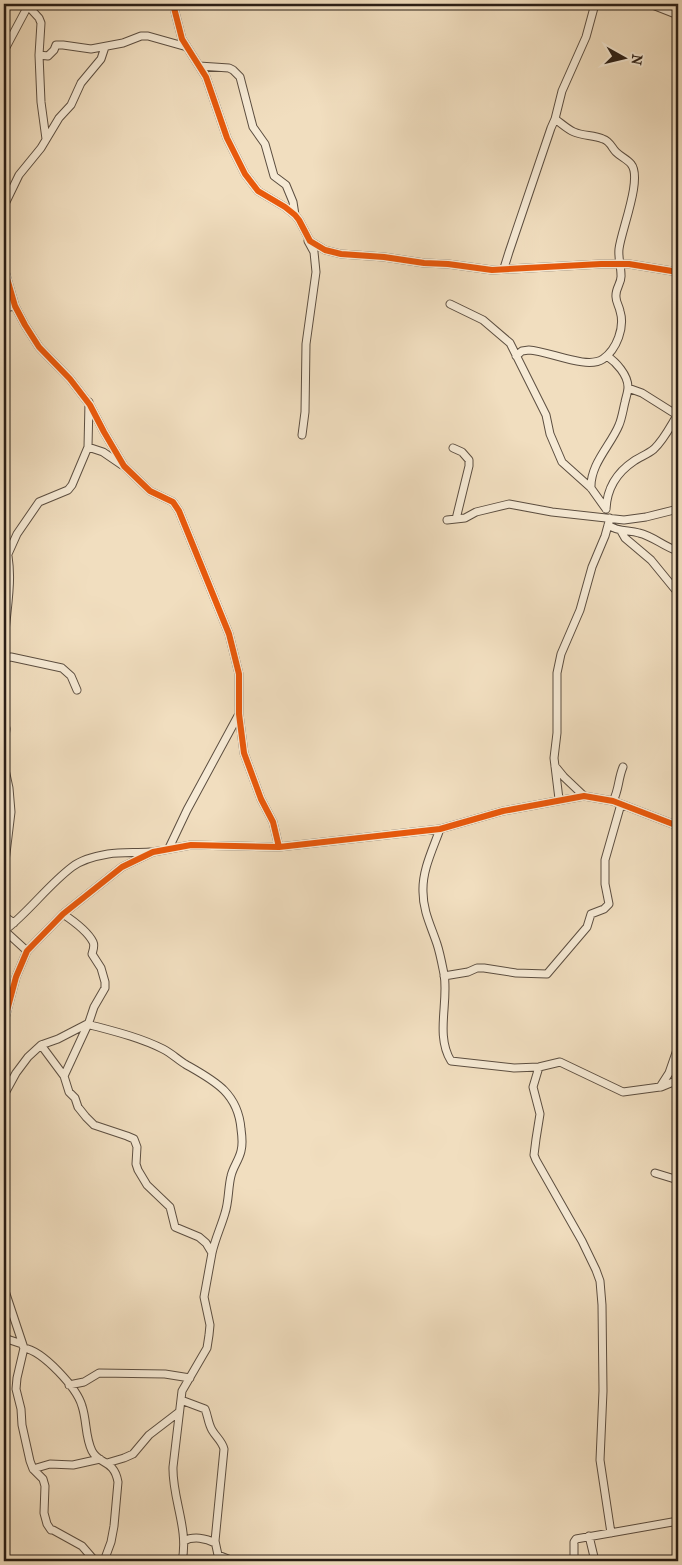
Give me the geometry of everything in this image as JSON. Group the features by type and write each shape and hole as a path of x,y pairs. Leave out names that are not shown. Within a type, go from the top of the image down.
{"street":[{"path":"174,4 179,32 209,85 227,138 245,174 258,191 295,215 310,241 316,246 341,254 376,256 492,270 619,264 662,268 678,272"},
{"path":"504,268 556,118 562,91 586,37 595,4"},
{"path":"650,4 678,15"},
{"path":"4,51 29,5 41,23 39,55 41,102 46,139"},
{"path":"39,55 48,56 56,46 63,45 91,49 123,43 141,36 148,36 187,47"},
{"path":"4,206 19,176 41,148 59,118 71,105 81,84 101,60 105,47"},
{"path":"199,66 229,68 240,77 253,127 265,144 274,176 286,185 293,202 295,215"},
{"path":"516,356 526,350 536,350 567,359 594,362 602,360 617,342 621,326 616,296 616,289 621,277 618,252 635,182 634,168 606,140 576,133 556,118"},
{"path":"302,436 305,412 306,344 316,272 314,252 306,234"},
{"path":"4,268 15,306 25,325 39,348 70,379 89,402 124,466"},
{"path":"450,304 483,320 510,343 546,415 550,434 562,462 591,488 616,530 637,532 678,550"},
{"path":"4,308 15,306"},
{"path":"591,488 592,478 597,465 620,424 628,388 620,368 607,356"},
{"path":"559,800 554,766 557,732 558,664 580,610 592,567 605,536 608,517 606,498 609,488 625,467 654,449 678,414 642,393 628,388"},
{"path":"8,554 17,534 39,502 71,488 88,447 89,402"},
{"path":"88,447 103,452 124,466 150,491 173,502 178,511 229,634 239,674 239,714 244,753 258,792 273,822 279,846"},
{"path":"453,448 462,452 469,460 456,518"},
{"path":"447,520 464,518 476,512 509,504 556,513 634,519 678,510"},
{"path":"621,531 650,560 678,593"},
{"path":"4,538 10,575 4,650 4,687"},
{"path":"4,659 11,657 62,668 71,676 77,690"},
{"path":"169,848 187,810 239,714"},
{"path":"4,718 6,729 4,745"},
{"path":"4,765 11,806 6,836 4,870"},
{"path":"554,766 584,796"},
{"path":"444,976 468,972 478,968 516,973 544,974 550,972 587,927 591,914 604,909 609,904 605,884 606,860 617,802 619,776 623,767"},
{"path":"27,951 4,931 64,874 78,864 108,854 153,852 191,845 279,846 440,829 502,811 584,796 617,802 678,826"},
{"path":"440,829 427,867 423,893 425,914 437,945 444,976 443,1030 450,1060 453,1062 514,1068 560,1062 614,1089 624,1092 660,1087 678,1080"},
{"path":"4,1022 16,976 27,951 63,914 122,867 153,852"},
{"path":"4,912 5,917 14,923"},
{"path":"63,914 76,923 92,940 94,946 92,954 105,982 105,988 94,1007 64,1076"},
{"path":"4,1095 16,1073 28,1057 41,1045 74,1032 87,1024 141,1039 166,1050 179,1061 211,1079 233,1099 238,1108 242,1137 241,1152 231,1177 228,1204 214,1239 204,1297 210,1325 207,1348 182,1391 179,1412 173,1472 184,1541 182,1561"},
{"path":"41,1045 64,1076 69,1092 75,1098 78,1107 86,1117 94,1125 134,1139 137,1147 136,1164 138,1170 147,1185 168,1204 174,1226 199,1237 206,1243 212,1253"},
{"path":"660,1087 670,1072 678,1047"},
{"path":"539,1066 533,1087 540,1114 534,1155 596,1270 601,1291 603,1391 600,1460 611,1533"},
{"path":"655,1173 678,1180"},
{"path":"4,1288 24,1348 16,1388 22,1411 22,1425 28,1454 33,1469 43,1479 46,1486 44,1513 48,1526 51,1530 82,1546 95,1561"},
{"path":"4,1338 22,1344 24,1348 30,1349 43,1358 69,1385 80,1400 88,1443 94,1454 107,1463 115,1472 118,1482 113,1533 104,1561"},
{"path":"69,1385 84,1382 99,1373 165,1374 190,1378"},
{"path":"181,1400 205,1409 210,1426 221,1441 224,1449 215,1543 218,1555 233,1561"},
{"path":"107,1463 132,1454 149,1436 179,1412"},
{"path":"33,1469 50,1464 73,1465 100,1459"},
{"path":"574,1561 574,1542 577,1538 678,1521"},
{"path":"588,1536 594,1561"},
{"path":"184,1541 198,1538 215,1543"}],"cycle path":[{"path":"173,4 182,39 206,77 227,138 245,174 258,191 295,215 310,241 325,250 341,254 384,257 492,270 629,264 678,272"},
{"path":"4,268 15,306 25,325 39,347 70,379 90,405 124,466 150,491 173,502 179,511 229,634 239,674 239,714 244,753 261,799 273,822 279,847"},
{"path":"4,1022 16,977 27,951 63,914 122,867 153,852 191,845 279,847 440,829 503,811 584,796 613,801 678,826"}]}
